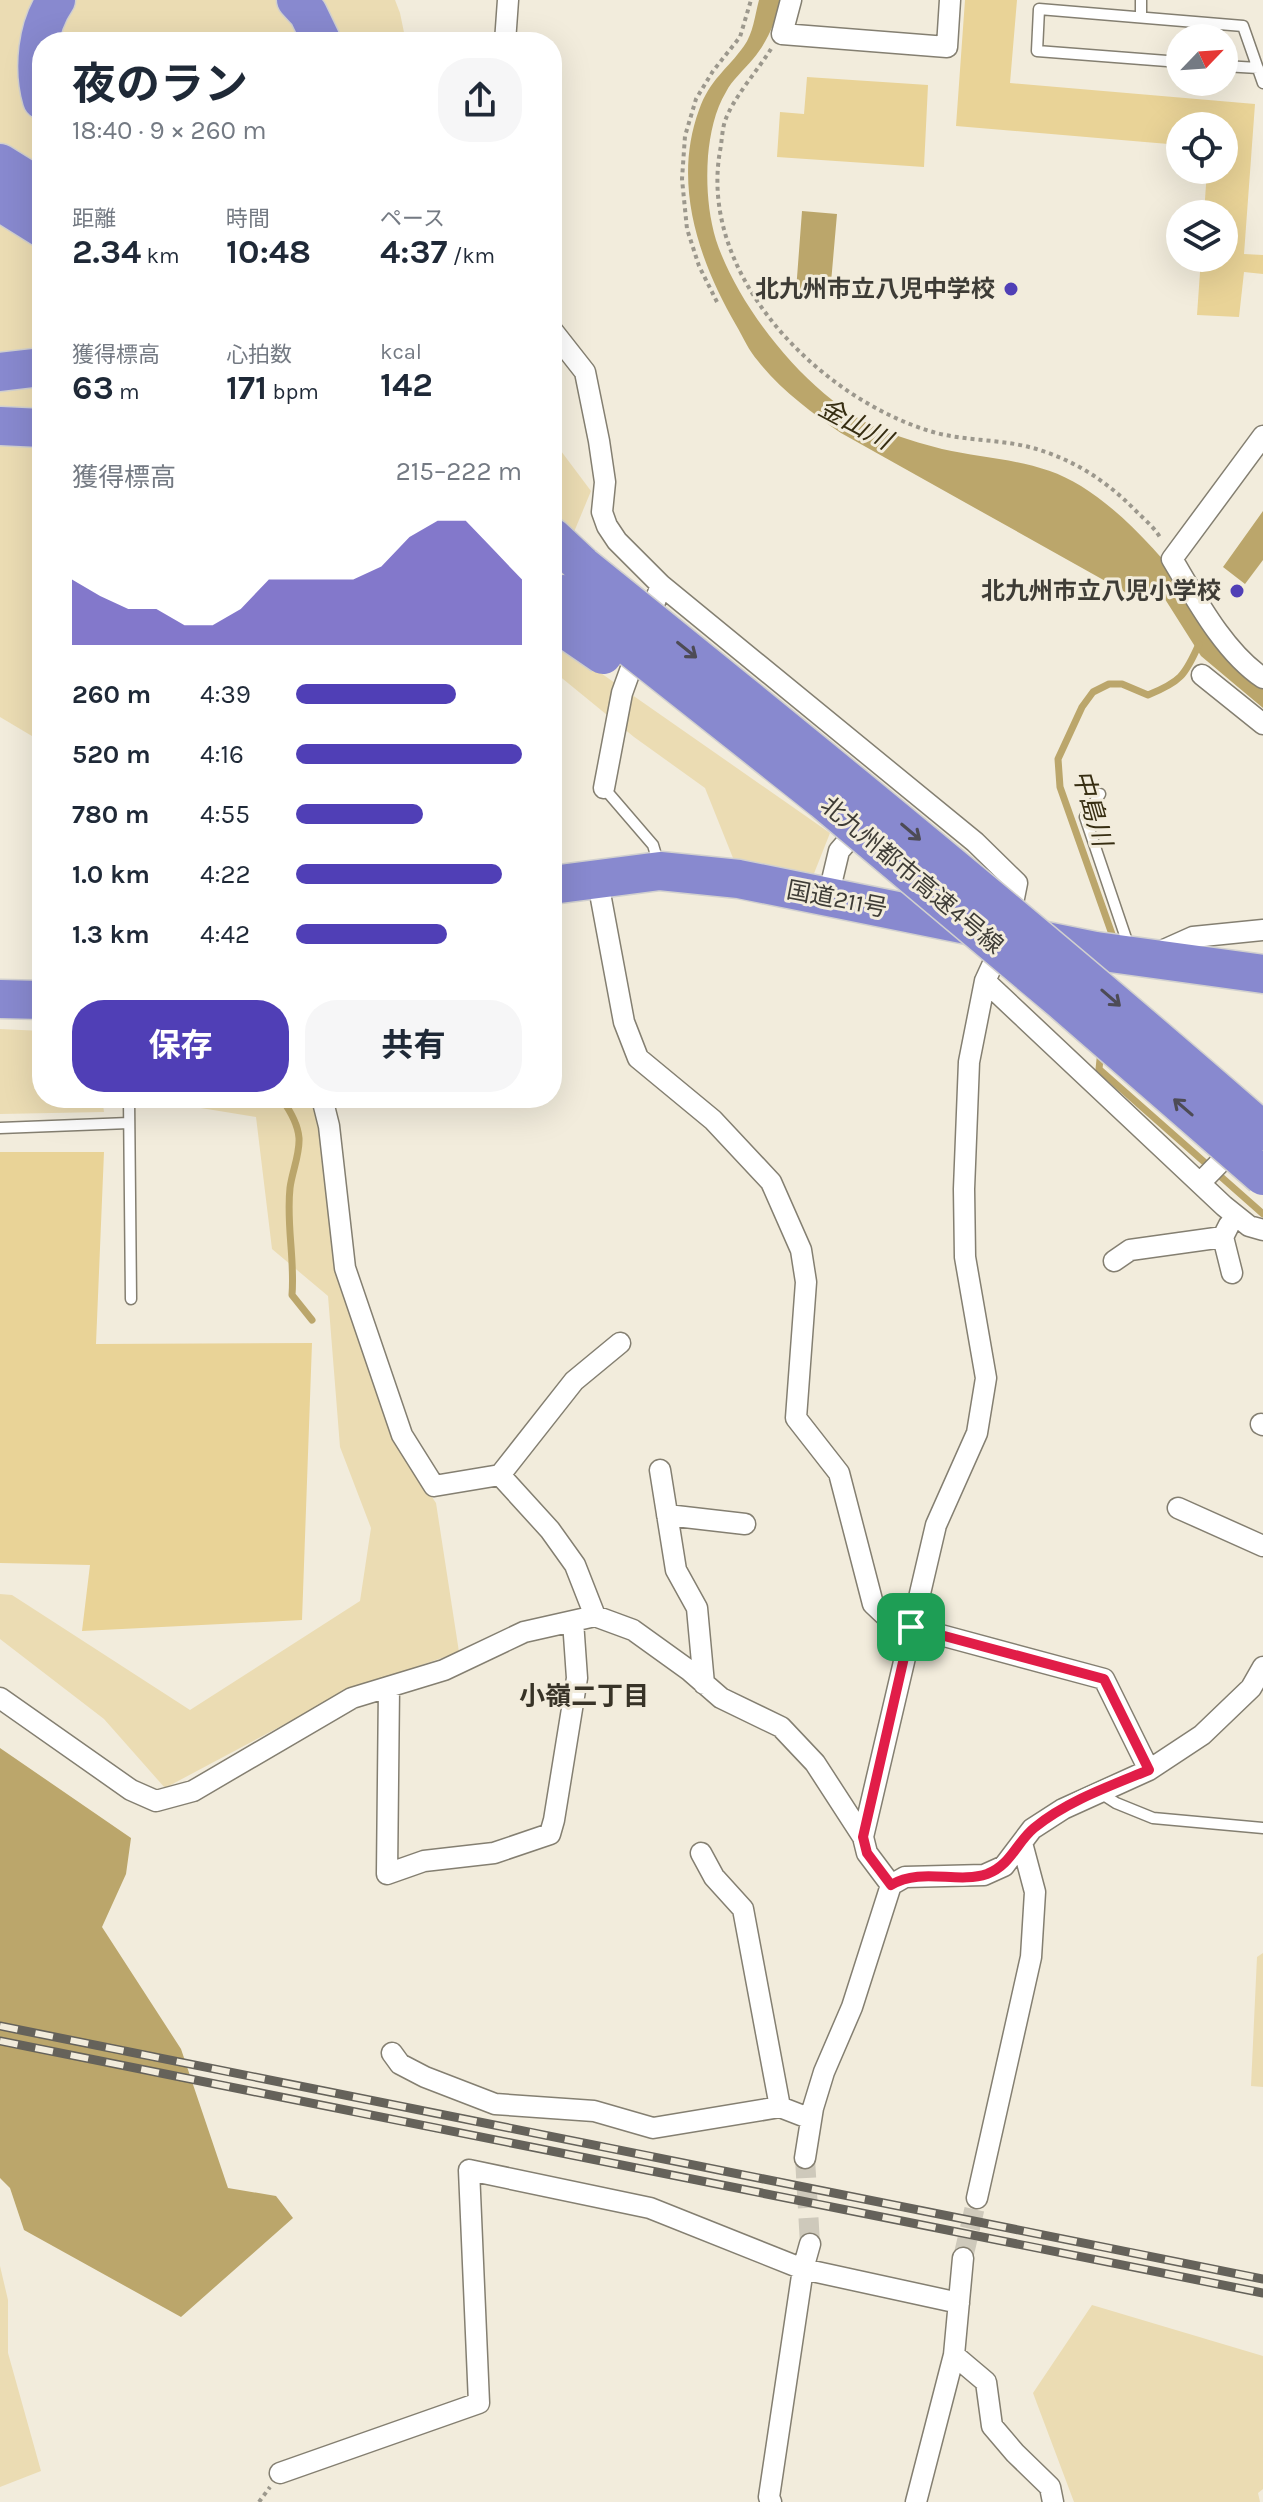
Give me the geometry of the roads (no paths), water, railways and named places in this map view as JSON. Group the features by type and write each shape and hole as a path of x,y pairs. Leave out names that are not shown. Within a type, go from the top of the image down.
{"highway":[{"path":"43,32 49,10 56,0"},
{"path":"296,0 308,13 317,32"},
{"path":"328,0 345,32"},
{"path":"0,163 32,183"},
{"path":"0,202 32,222"},
{"path":"0,347 32,344"},
{"path":"0,372 32,368"},
{"path":"0,426 32,428"},
{"name":"北九州都市高速4号線","path":"562,591 823,800 1062,1001 1263,1176"},
{"name":"北九州都市高速4号線","path":"562,591 830,764 1263,1129"},
{"name":"国道211号","path":"562,883 660,871 739,879 1139,958 1263,974"},
{"path":"0,999 32,1000"}],"street":[{"path":"506,32 508,0"},
{"path":"791,0 782,34 947,47 950,0"},
{"path":"562,343 585,372 605,482 602,512 617,541 661,585 975,842 1017,883 1007,933 985,981 969,1062 965,1257 986,1378 977,1433 936,1525 863,1837"},
{"path":"1263,436 1172,559 1210,621 1251,671 1263,678"},
{"path":"604,788 622,693 661,585"},
{"path":"1202,675 1263,724"},
{"path":"828,897 839,851 899,780"},
{"path":"597,877 624,1022 638,1058 713,1120 771,1182 801,1250 806,1282 796,1418 839,1473 873,1604 910,1632 1104,1679 1149,1770"},
{"path":"1139,958 1193,937 1263,930"},
{"path":"985,981 1235,1215 1249,1226 1263,1230"},
{"path":"324,1108 345,1268 402,1435 434,1486 500,1475 574,1381 620,1343"},
{"path":"1202,1181 1243,1138 1263,1129"},
{"path":"1232,1273 1223,1237 1235,1215"},
{"path":"1114,1261 1130,1250 1223,1237"},
{"path":"660,1470 676,1570 697,1608 704,1684"},
{"path":"500,1475 550,1530 575,1565 595,1616"},
{"path":"1178,1508 1263,1546"},
{"path":"667,1515 745,1524"},
{"path":"0,1698 131,1790 156,1801 193,1791 352,1698 444,1670 524,1632 595,1616 633,1630 721,1698 781,1727 815,1763 863,1837 867,1853 891,1885"},
{"path":"389,1687 387,1874 424,1861 494,1853 550,1834 577,1678 573,1621"},
{"path":"805,2158 811,2119 824,2072 852,2007 891,1885 905,1877 984,1875 1004,1866 1032,1829 1042,1822 1098,1791 1149,1770 1202,1735 1251,1688 1263,1667"},
{"path":"977,2198 1031,1957 1035,1892 1022,1843"},
{"path":"701,1853 714,1877 743,1909 780,2107"},
{"path":"392,2053 400,2064 425,2077 495,2104 594,2111 653,2128 780,2107 811,2119"},
{"path":"280,2473 479,2403 469,2170 650,2208 803,2269 959,2303"},
{"path":"771,2502 769,2497 803,2269 810,2244"},
{"path":"916,2502 954,2355 963,2258"},
{"path":"954,2355 986,2382 992,2426 1050,2487 1053,2502"}],"lane":[{"path":"1141,0 1141,17"},
{"path":"1166,61 1037,51 1039,9 1243,26 1263,83"},
{"path":"1238,67 1258,68"},
{"path":"604,788 653,845 660,871"},
{"path":"1100,794 1085,817 1139,958"},
{"path":"129,1108 131,1299"},
{"path":"0,1128 129,1123"},
{"path":"1098,1791 1116,1803 1153,1818 1263,1828"}],"water":[{"name":"金山川","path":"759,0 782,0 763,45 731,83 719,106 710,139 707,177 709,209 716,240 744,298 763,328 812,382 867,423 936,447 1048,470 1081,486 1107,505 1156,552 1201,607 1263,688 1263,708 1201,656 1158,588 1141,601 841,433 786,391 755,357 723,300 701,248 689,194 688,166 691,138 703,99 747,41"},
{"path":"802,211 837,214 830,294 796,291"},
{"path":"1263,511 1263,560 1245,584 1223,567"},
{"path":"0,1748 131,1838 126,1874 102,1927 181,2049 228,2188 276,2196 293,2218 181,2317 24,2230 10,2188 0,2178"}],"waterway":[{"name":"中島川","path":"1113,937 1060,787 1058,759 1082,707 1093,692 1109,684 1122,684 1148,695 1175,682 1190,664 1199,644"},
{"name":"中島川","path":"1101,1050 1099,1069 1263,1214"},
{"path":"287,1108 299,1138 289,1201 292,1295 312,1320"}],"tunnel":[{"path":"805,2158 810,2244"},
{"path":"963,2258 977,2198"}],"railway":[{"path":"0,2026 1263,2279"},
{"path":"0,2041 1263,2293"}],"place":[{"name":"北九州市立八児中学校","path":"1011,289"},
{"name":"北九州市立八児小学校","path":"1237,591"}],"district":[{"name":"小嶺二丁目","path":"584,1696"}]}
